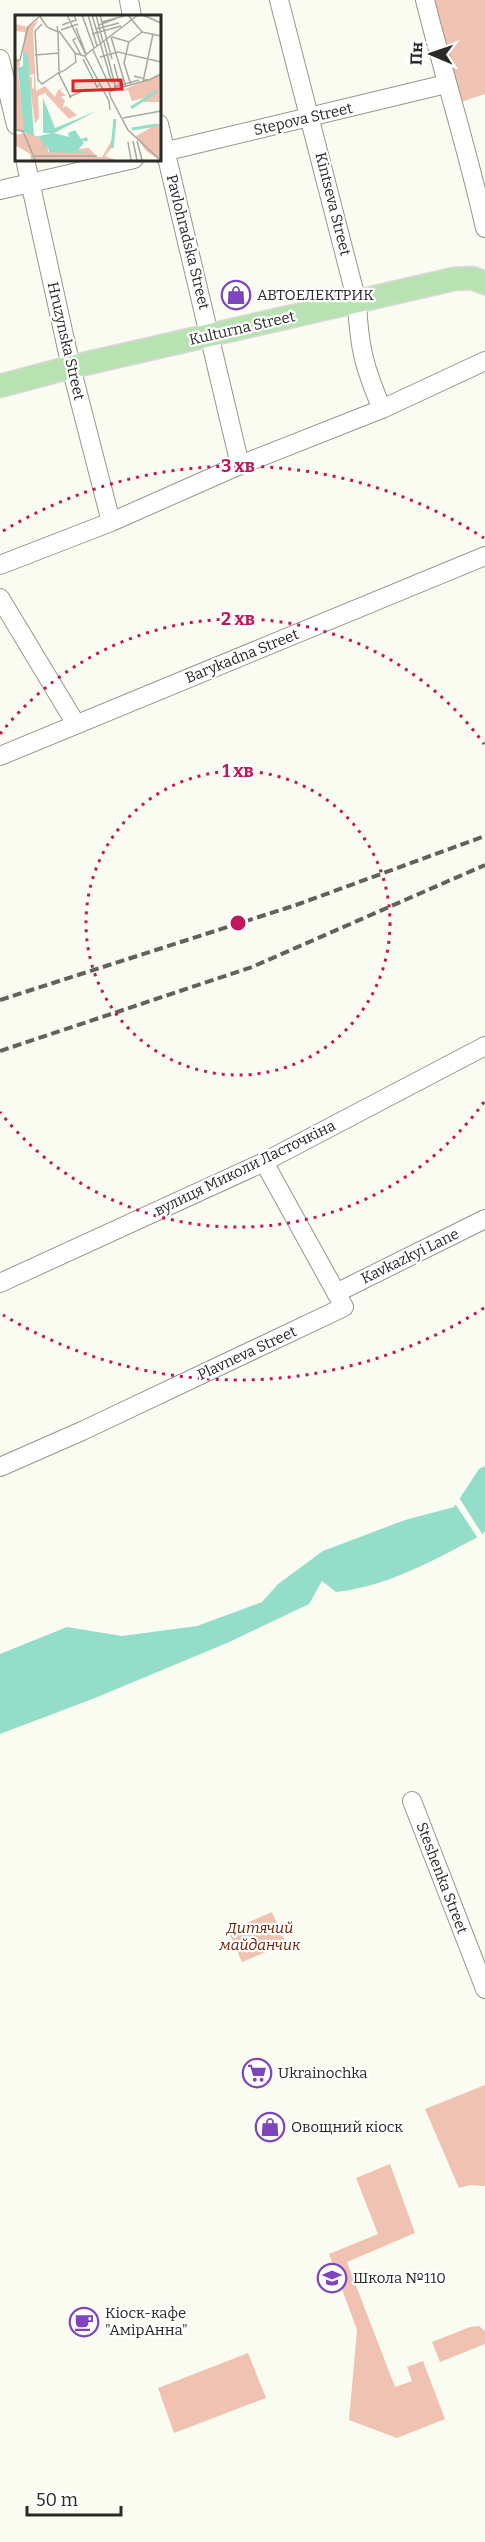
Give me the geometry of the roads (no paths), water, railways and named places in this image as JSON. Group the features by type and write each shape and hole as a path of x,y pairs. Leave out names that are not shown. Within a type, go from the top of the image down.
{"main road":[{"name":"Kulturna Street","path":"0,386 71,367 454,279 472,278 485,283"}],"street":[{"path":"129,0 132,15"},
{"name":"Kintseva Street","path":"279,0 357,302 360,346 364,362 382,409"},
{"path":"425,0 446,84 469,155 485,228"},
{"path":"0,59 15,121"},
{"name":"Stepova Street","path":"163,152 446,84"},
{"name":"Pavlohradska Street","path":"160,131 163,152 211,335 240,465"},
{"name":"Hruzynska Street","path":"25,160 71,367 111,522"},
{"path":"0,189 130,160"},
{"path":"0,564 111,522 240,465 382,409 485,361"},
{"name":"Barykadna Street","path":"0,756 485,556"},
{"path":"0,598 76,724"},
{"name":"вулиця Миколи Ласточкіна","path":"0,1282 264,1162 485,1046"},
{"path":"264,1162 336,1293"},
{"name":"Kavkazkyi Lane","path":"336,1293 485,1219"},
{"name":"Plavneva Street","path":"0,1467 82,1431 344,1307 336,1293"},
{"name":"Steshenka Street","path":"412,1801 485,1989"}],"railway":[{"path":"0,1000 296,905 485,836"},
{"path":"0,1051 252,967 485,865"}],"place":[{"name":"АВТОЕЛЕКТРИК","path":"236,295"},
{"name":"Ukrainochka","path":"257,2073"},
{"name":"Овощний кіоск","path":"270,2127"},
{"name":"Школа №110","path":"332,2278"},
{"name":"Кіоск-кафе \"АмірАнна\"","path":"84,2322"}],"park label":[{"name":"Дитячий майданчик","path":"260,1936"}]}
